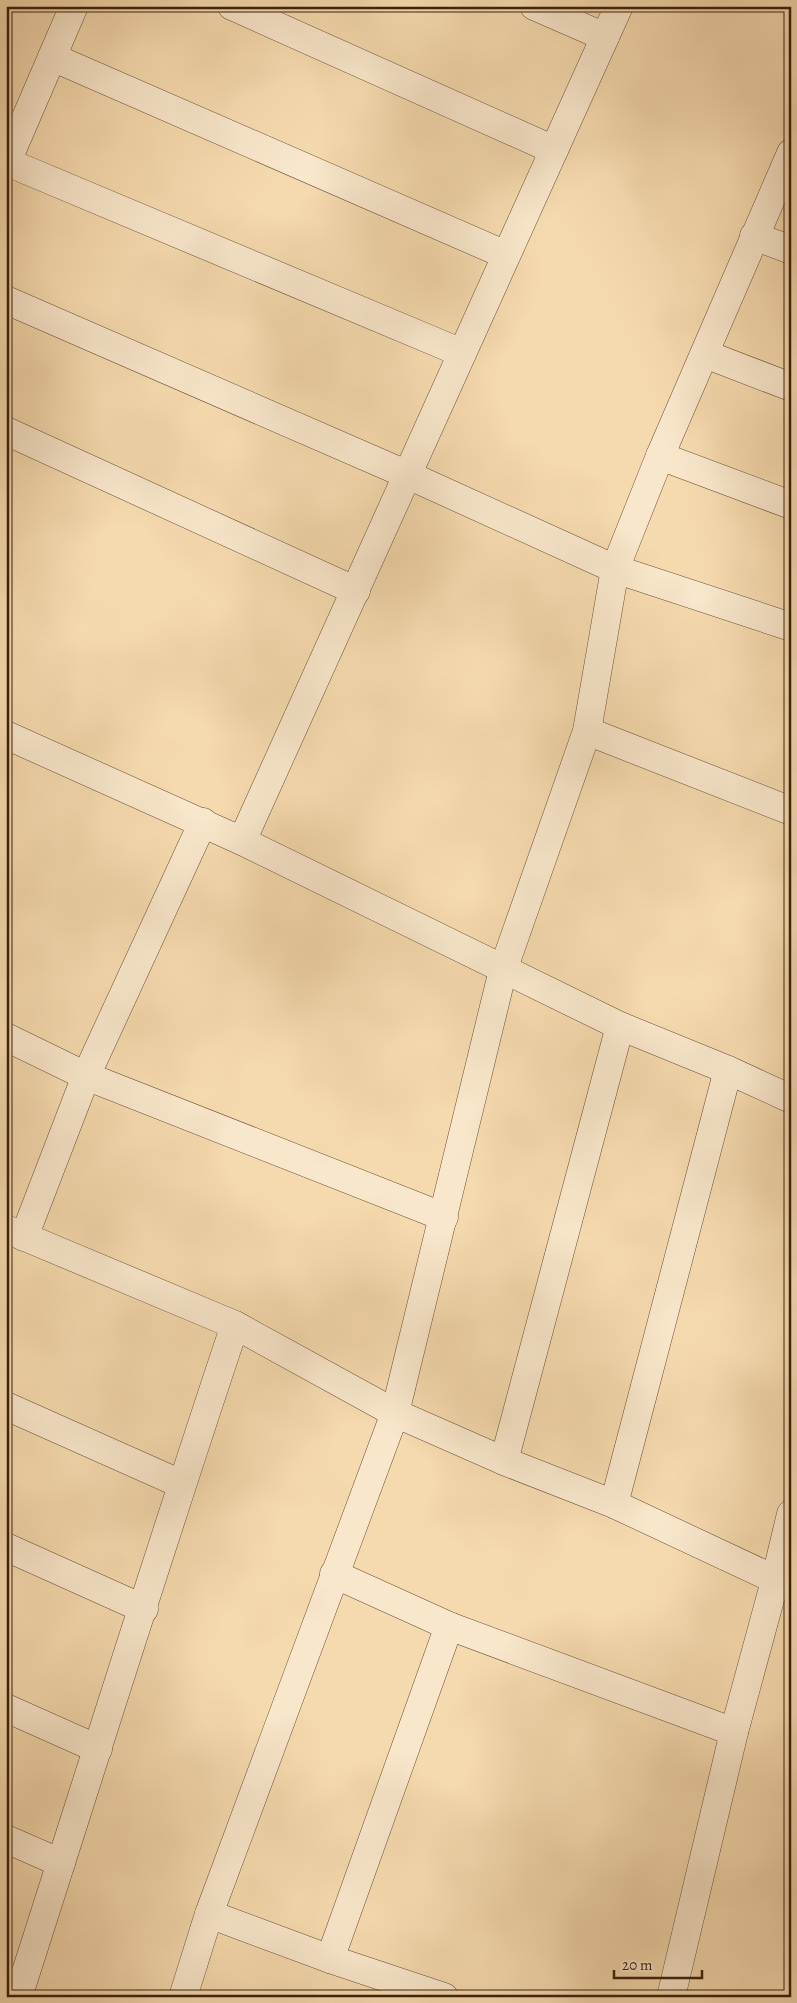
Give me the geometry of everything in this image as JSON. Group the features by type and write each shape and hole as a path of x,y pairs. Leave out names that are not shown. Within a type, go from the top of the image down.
{"street":[{"path":"74,6 7,163 462,353"},
{"path":"232,6 554,150"},
{"path":"534,6 604,37"},
{"path":"242,841 619,6"},
{"path":"52,57 506,255"},
{"path":"183,1997 209,1914 395,1413 503,970 587,731 615,569 660,456 791,153"},
{"path":"754,236 791,250"},
{"path":"6,300 408,474 615,569 791,627"},
{"path":"705,354 791,387"},
{"path":"6,431 356,591"},
{"path":"660,456 791,505"},
{"path":"587,731 791,811"},
{"path":"6,736 203,822 620,1026 728,1070 791,1099"},
{"path":"203,822 15,1233 236,1325 395,1413 504,1461 614,1504 783,1584"},
{"path":"504,1461 620,1026"},
{"path":"6,1037 86,1076 444,1217"},
{"path":"614,1504 728,1070"},
{"path":"18,1997 144,1609 181,1484 236,1325"},
{"path":"6,1406 181,1484"},
{"path":"671,1997 734,1732 783,1584 791,1514"},
{"path":"6,1547 144,1609"},
{"path":"334,1574 449,1626 734,1732"},
{"path":"330,1960 449,1626"},
{"path":"6,1708 98,1749"},
{"path":"6,1839 61,1863"},
{"path":"209,1914 330,1960 444,1997"},
{"path":"6,1994 12,1997"}]}
